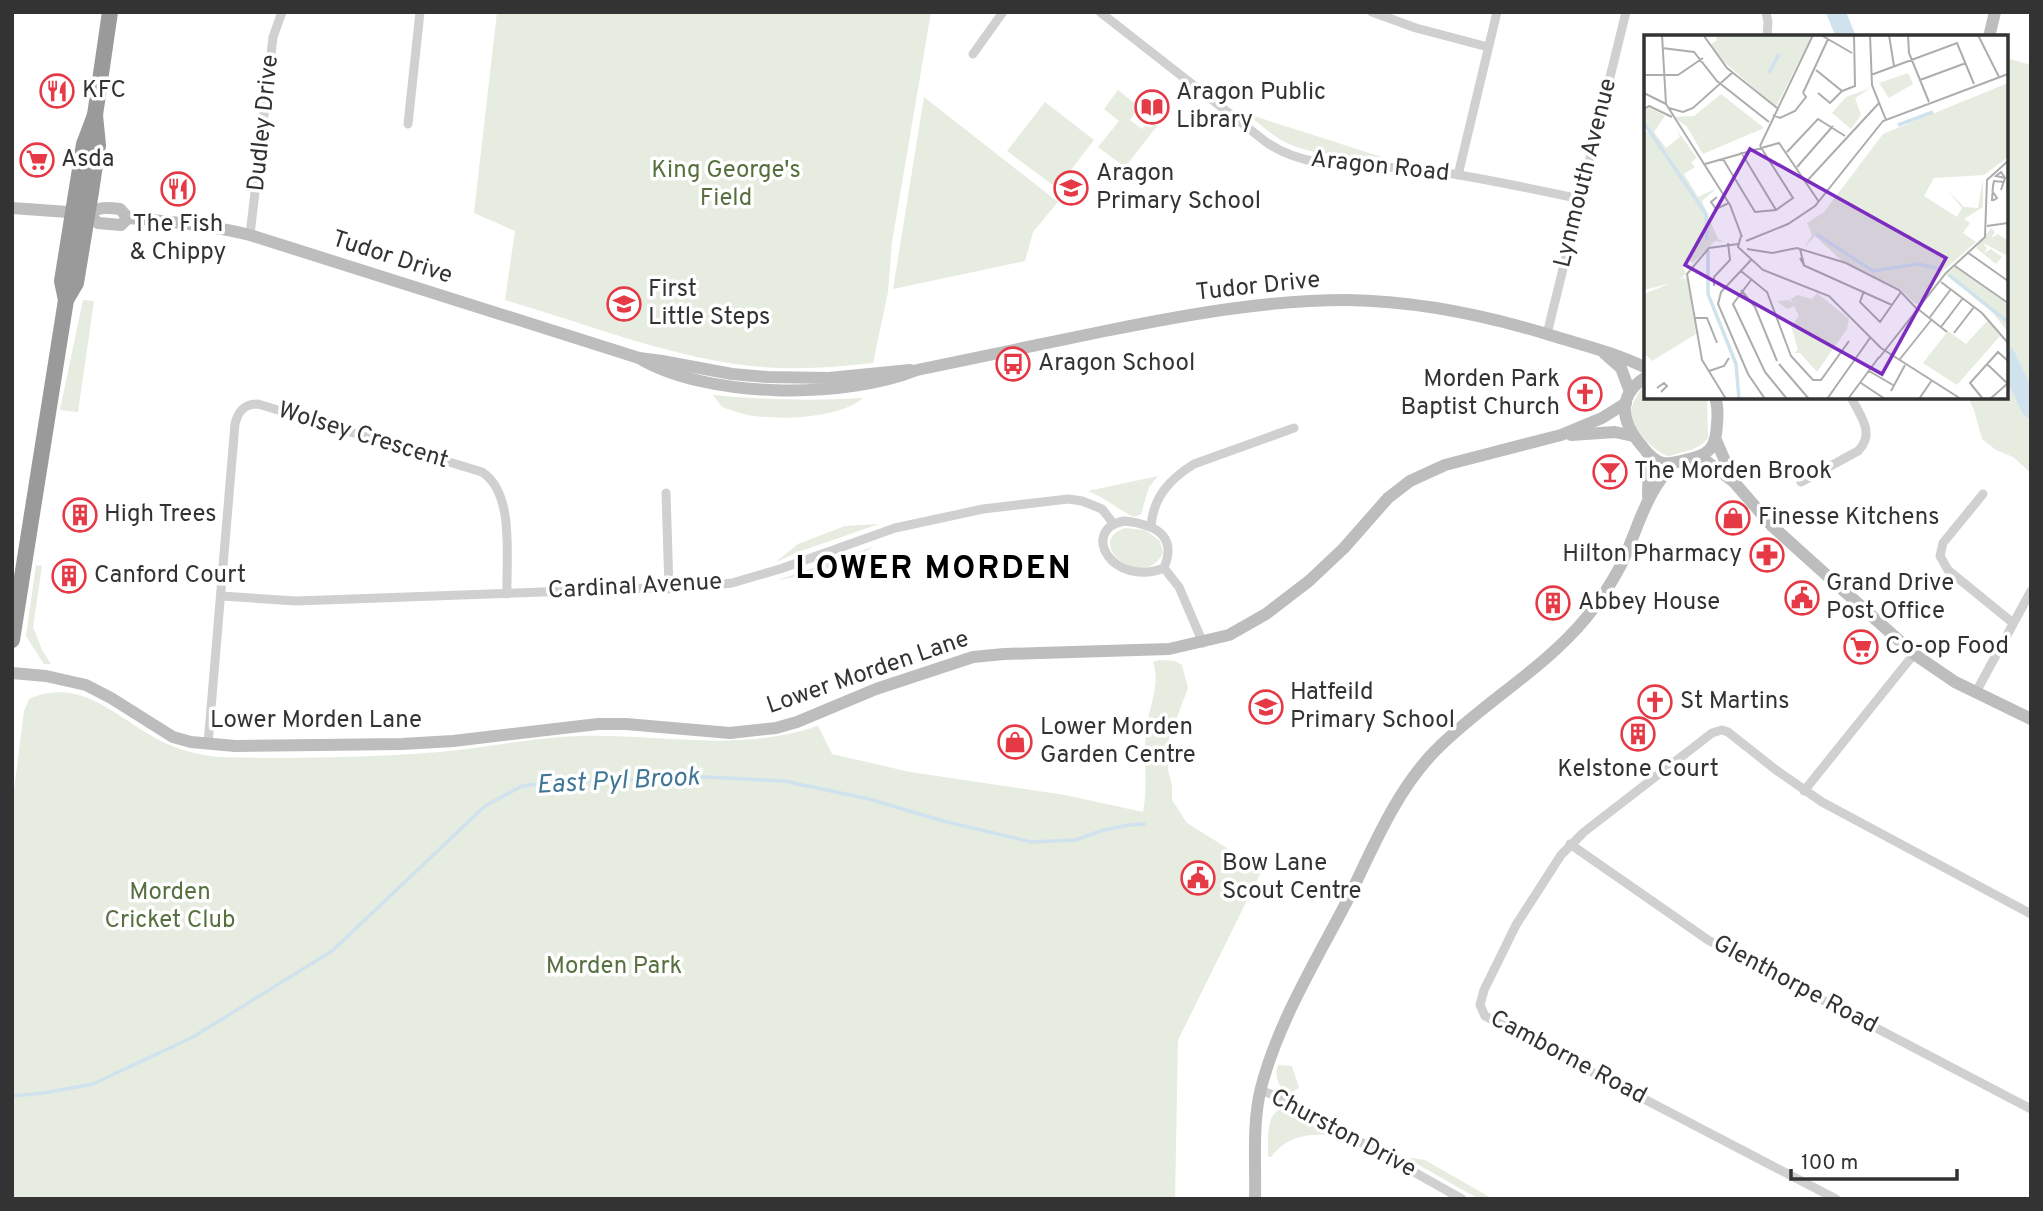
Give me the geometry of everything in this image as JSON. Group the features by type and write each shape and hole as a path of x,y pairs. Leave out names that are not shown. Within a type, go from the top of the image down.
{"highway":[{"path":"12,640 66,300 62,281 99,145 95,116 110,12"}],"street":[{"name":"Dudley Drive","path":"250,235 273,37 282,12"},
{"path":"408,124 420,12"},
{"path":"973,54 1003,12"},
{"name":"Aragon Road","path":"1100,12 1280,152 1315,162 1395,167 1458,175 1580,199"},
{"path":"1372,12 1416,28 1488,47"},
{"path":"1458,175 1497,12"},
{"name":"Lynmouth Avenue","path":"1547,334 1626,12"},
{"path":"1766,12 1767,35"},
{"path":"1989,35 1995,12"},
{"name":"Tudor Drive","path":"12,208 80,213 100,207 114,208 120,209 128,218 208,226 250,235 639,358 659,370 697,381 765,389 801,390 855,386 893,380 917,370 1203,312 1348,300 1404,304 1509,323 1624,357 1644,367"},
{"path":"1602,352 1621,368 1628,398 1626,425 1649,454 1664,463 1674,463 1706,453 1716,440"},
{"name":"Lower Morden Lane","path":"12,673 46,676 86,685 173,737 208,744 402,744 453,741 598,724 730,733 755,731 797,722 876,689 972,657 1160,650 1203,643 1229,635 1245,627 1297,590 1343,548 1388,498 1410,481 1445,465 1561,435 1602,418 1628,398 1636,384 1644,378"},
{"path":"1801,482 1858,451 1864,445 1868,436 1866,426 1852,399"},
{"path":"1720,400 1716,440 1734,482"},
{"name":"Wolsey Crescent","path":"208,744 235,424 237,415 243,408 258,404 482,472 490,477 500,492 505,510 508,593"},
{"path":"1150,525 1153,506 1161,492 1181,472 1194,464 1294,428"},
{"name":"Lower Morden Lane","path":"1561,435 1615,432 1633,436"},
{"path":"1648,496 1649,454"},
{"path":"1694,458 1705,460 1734,482 1772,526 1914,654 1955,682 2031,719"},
{"path":"1255,1199 1257,1118 1261,1090 1273,1048 1392,813 1408,785 1436,750 1560,645 1587,617 1621,565 1648,496 1674,463"},
{"path":"666,493 669,589"},
{"path":"1983,494 1943,543 1940,556 1948,570 2012,623"},
{"name":"Cardinal Avenue","path":"221,596 289,601 706,586 755,577 895,528 984,509 1068,499 1102,509 1113,523"},
{"path":"1124,521 1150,525 1164,537 1169,557 1164,568 1146,574 1124,570 1115,565 1106,554 1102,540 1105,530 1113,523 1124,521"},
{"path":"1164,568 1179,587 1203,643"},
{"path":"1976,692 2031,591"},
{"path":"1914,654 1804,791 2031,914"},
{"name":"Camborne Road","path":"1804,791 1728,732 1723,730 1712,733 1570,844 1516,925 1480,1006 1482,1013 1489,1020 1836,1199"},
{"name":"Glenthorpe Road","path":"1570,844 1708,940 2031,1109"},
{"name":"Churston Drive","path":"1261,1090 1284,1099 1449,1196 1462,1199"}],"green space":[{"name":"King George's Field","path":"497,12 931,12 892,242 888,292 873,363 798,368 723,362 640,342 505,300 515,231 474,213"},
{"path":"2008,59 2031,65 2031,473 2013,457 1996,450 1982,439 1969,399 2008,399"},
{"path":"1118,90 1139,107 1130,120 1142,129 1154,124 1157,126 1125,167 1098,147 1119,121 1104,109"},
{"path":"924,97 1058,202 1033,232 1025,261 893,289"},
{"path":"1045,102 1094,140 1057,188 1007,151"},
{"path":"1254,116 1382,157 1306,150 1283,141 1252,118"},
{"path":"83,300 94,301 78,412 60,410"},
{"path":"1644,386 1644,399 1707,399 1708,438 1691,450 1670,456 1658,451 1640,433 1632,419 1632,406"},
{"path":"713,395 788,400 863,398 853,405 826,414 780,418 750,415 722,407"},
{"path":"1158,476 1149,487 1141,514 1135,516 1088,491"},
{"path":"879,524 776,562 798,544 845,526"},
{"path":"1125,528 1145,530 1160,541 1163,553 1154,564 1143,568 1131,566 1120,561 1113,553 1110,543 1113,535"},
{"path":"875,546 828,568 778,580"},
{"path":"36,565 42,566 33,627 51,664 44,664 26,636"},
{"name":"Morden Park","path":"1175,661 1182,665 1188,688 1169,738 1168,770 1172,800 1187,823 1262,870 1178,1040 1175,1199 12,1199 12,806 24,711 29,699 48,693 82,696 166,743 187,751 217,757 328,758 411,754 581,736 729,741 788,734 818,726 832,754 910,772 1065,795 1143,812 1147,723 1155,685 1153,662"},
{"path":"1278,1065 1292,1066 1299,1088 1290,1093 1282,1088 1277,1078"},
{"path":"1283,1108 1327,1132 1326,1135 1296,1138 1268,1157 1270,1122 1277,1111"},
{"path":"1408,1159 1425,1160 1493,1199 1479,1199"}],"waterway":[{"path":"1836,12 1845,35"},
{"path":"2008,360 2031,409"},
{"name":"East Pyl Brook","path":"12,1096 93,1084 193,1037 332,951 485,806 522,786 560,781 617,781 685,776 784,781 869,799 943,821 1032,842 1075,840 1104,830 1144,824"}],"place":[{"name":"KFC","path":"57,91"},
{"name":"Aragon Public Library","path":"1152,107"},
{"name":"Asda","path":"37,160"},
{"name":"Aragon Primary School","path":"1071,188"},
{"name":"The Fish & Chippy","path":"178,189"},
{"name":"First Little Steps","path":"624,304"},
{"name":"Aragon School","path":"1013,364"},
{"name":"Morden Park Baptist Church","path":"1585,394"},
{"name":"The Morden Brook","path":"1610,472"},
{"name":"High Trees","path":"80,515"},
{"name":"Finesse Kitchens","path":"1733,518"},
{"name":"Hilton Pharmacy","path":"1767,555"},
{"name":"Canford Court","path":"69,576"},
{"name":"Grand Drive Post Office","path":"1802,598"},
{"name":"Abbey House","path":"1553,603"},
{"name":"Co-op Food","path":"1861,647"},
{"name":"St Martins","path":"1655,702"},
{"name":"Hatfeild Primary School","path":"1266,707"},
{"name":"Kelstone Court","path":"1638,734"},
{"name":"Lower Morden Garden Centre","path":"1015,742"},
{"name":"Bow Lane Scout Centre","path":"1198,878"}],"district":[{"name":"LOWER MORDEN","path":"934,570"}],"park label":[{"name":"Morden Cricket Club","path":"170,907"}]}
